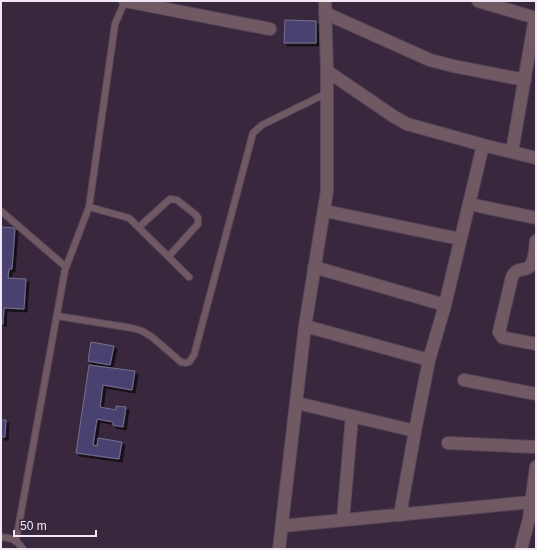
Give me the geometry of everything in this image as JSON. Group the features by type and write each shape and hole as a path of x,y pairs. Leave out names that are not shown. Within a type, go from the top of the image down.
{"street":[{"path":"125,1 270,29"},
{"path":"279,549 305,326 327,191 327,71 325,1"},
{"path":"478,1 536,18 512,152"},
{"path":"325,13 430,60 525,80"},
{"path":"327,71 407,124 536,158"},
{"path":"400,515 429,360 445,305 483,145"},
{"path":"469,204 536,218"},
{"path":"324,211 460,239"},
{"path":"536,241 532,265 528,268 517,270 512,277 500,332 502,337 536,344"},
{"path":"314,266 445,305"},
{"path":"305,326 429,360"},
{"path":"464,380 536,394"},
{"path":"297,403 415,431"},
{"path":"343,520 352,416"},
{"path":"448,443 536,447"},
{"path":"521,549 529,519 536,467"},
{"path":"282,526 531,502"}],"lane":[{"path":"16,540 66,267 89,207 115,24 125,1"},
{"path":"57,316 132,328 142,331 152,337 181,362 189,362 194,354 253,133 262,125 327,93"},
{"path":"139,227 170,199 177,200 196,215 198,218 198,224 168,256"},
{"path":"89,207 129,218 189,278"},
{"path":"1,211 66,267"},
{"path":"1,218 11,219"},
{"path":"1,537 16,540 23,549"}],"building":[{"path":"285,20 316,21 316,43 284,43"},
{"path":"1,227 15,228 12,269 9,269 8,278 26,279 24,309 4,308 3,324 1,323"},
{"path":"91,342 114,346 110,365 88,361"},
{"path":"89,365 135,371 132,390 103,385 100,407 116,410 116,406 126,407 123,427 113,425 113,422 97,419 93,445 97,446 98,438 122,442 119,459 76,453"},
{"path":"1,420 6,420 5,437 1,437"}]}
